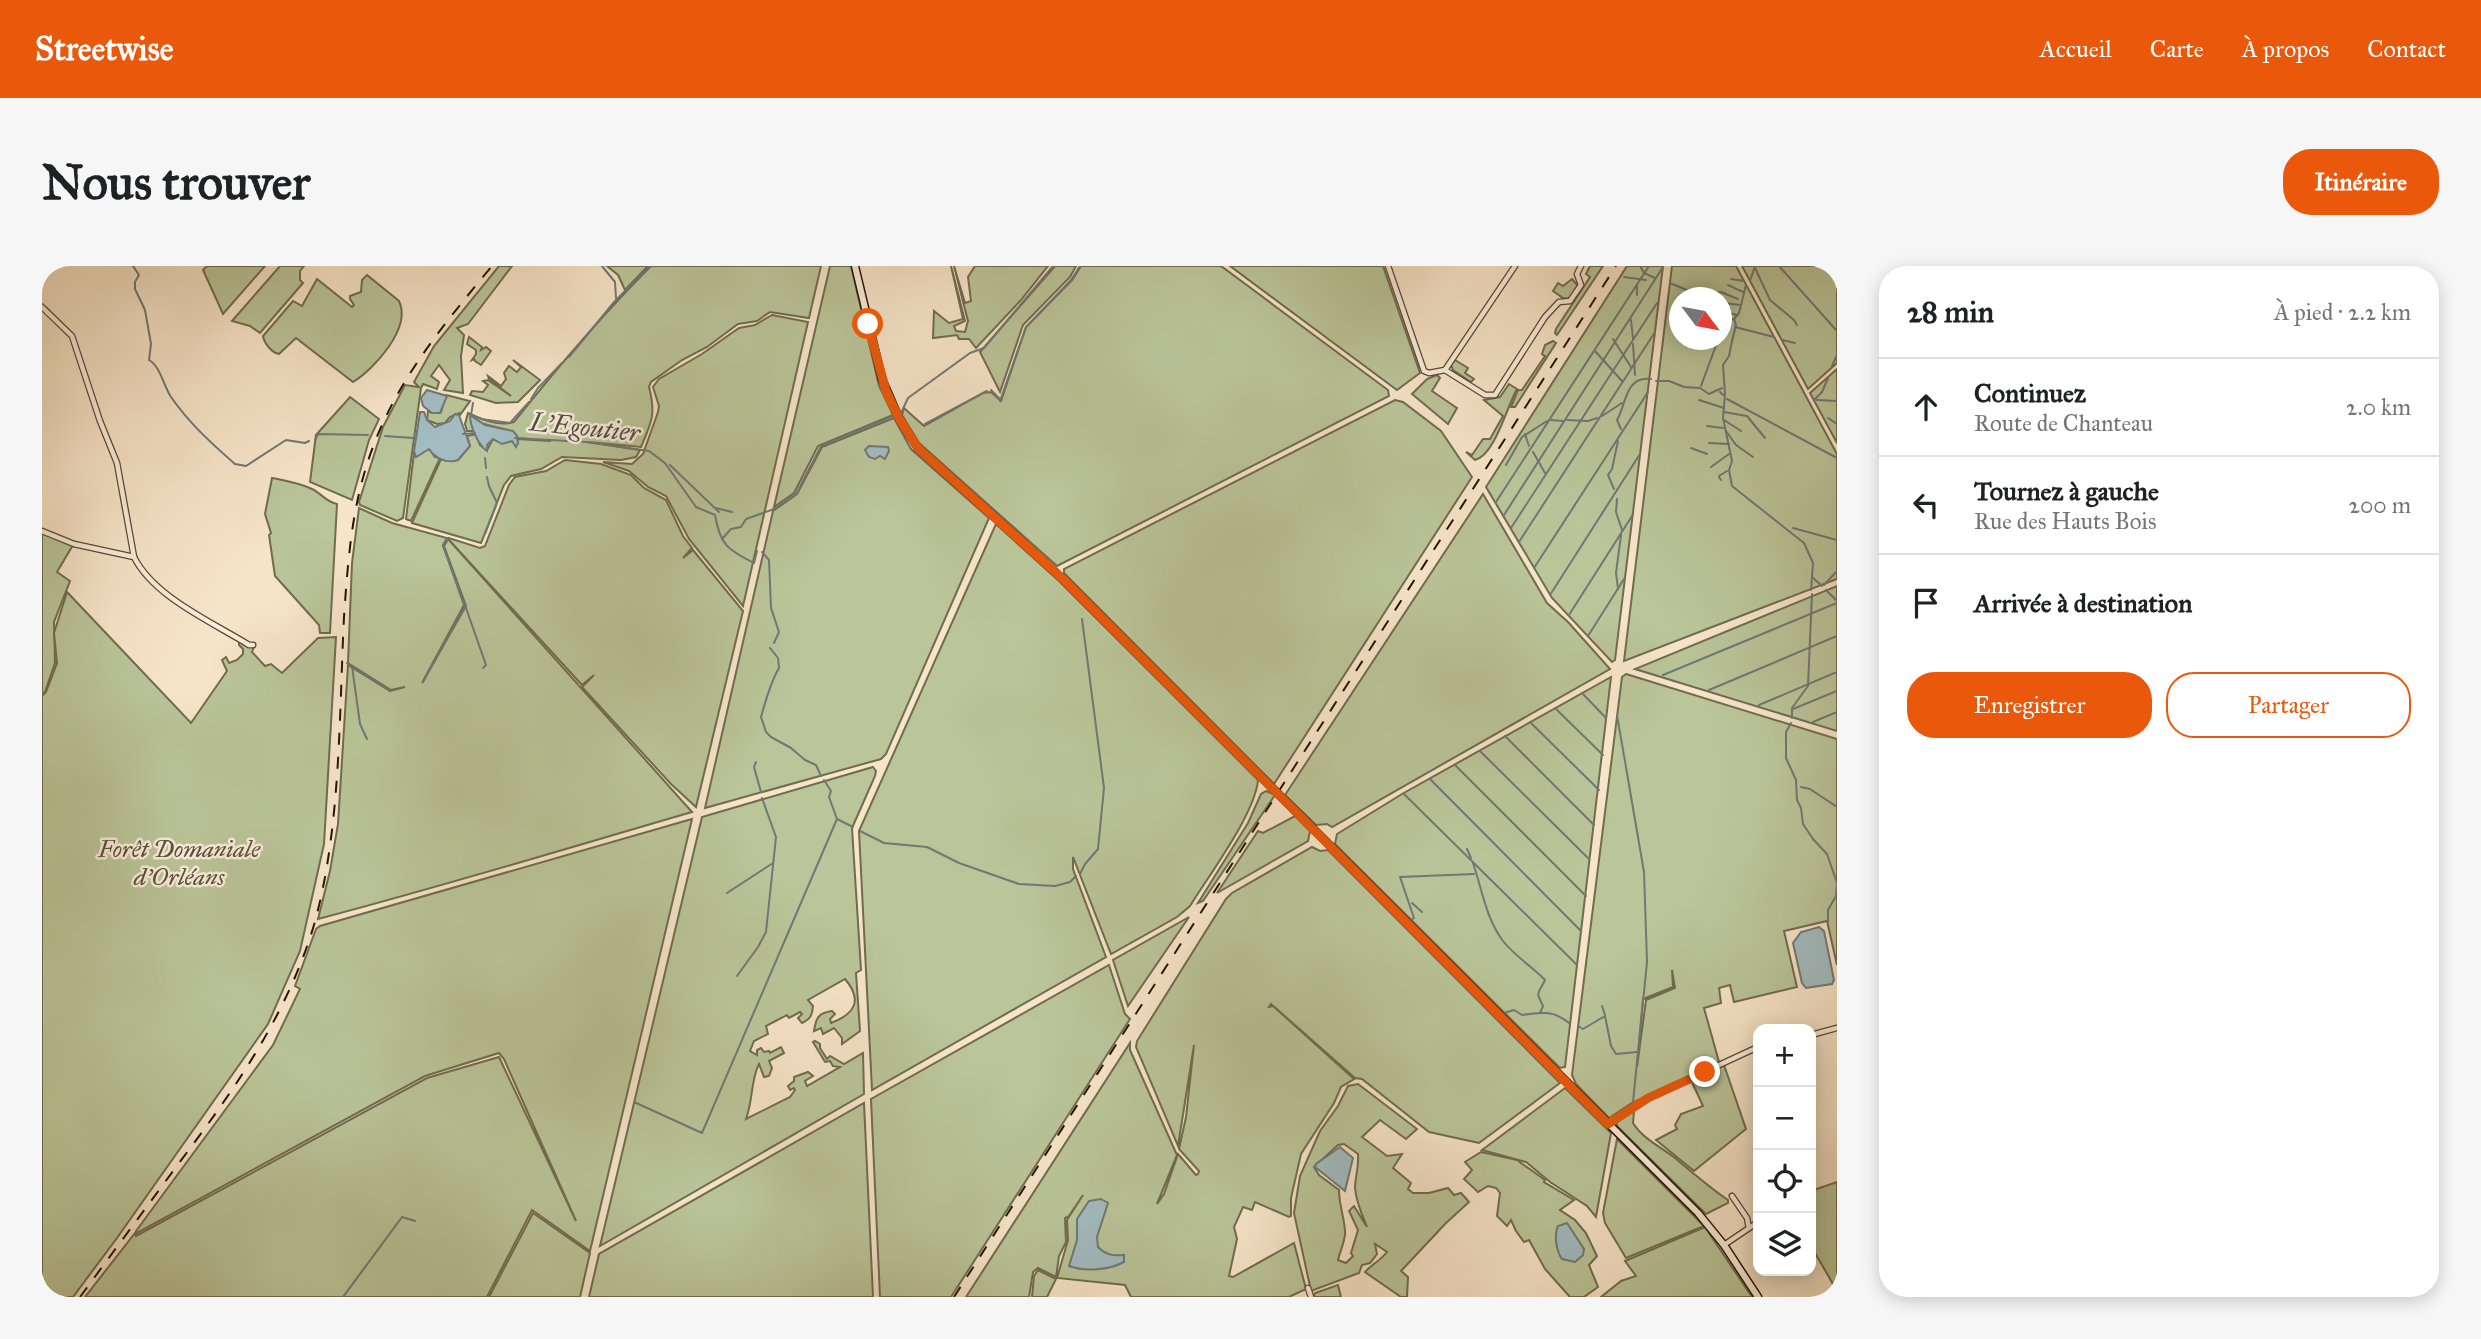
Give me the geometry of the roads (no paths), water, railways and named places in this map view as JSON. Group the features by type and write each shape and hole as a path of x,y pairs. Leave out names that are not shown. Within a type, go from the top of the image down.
{"main road":[{"path":"855,266 882,379 913,442 1065,581 1702,1218 1724,1245 1758,1297"}],"street":[{"path":"1388,266 1424,371 1429,373 1445,370 1485,395 1493,396 1545,317 1559,302 1567,302 1575,297 1581,285 1577,274 1581,266"},
{"path":"1445,370 1515,266"},
{"path":"42,307 72,336 117,463 134,557 142,570 168,594 216,626 253,645"},
{"path":"42,531 74,544 134,557"},
{"path":"1816,1034 1837,1028"},
{"path":"1608,1124 1648,1098 1753,1049"},
{"path":"1732,1196 1747,1218 1749,1228"},
{"path":"1724,1245 1753,1225"},
{"path":"1308,1288 1311,1297"}],"water":[{"path":"427,390 447,396 440,413 432,413 423,406 421,398"},
{"path":"420,412 424,412 427,420 435,427 450,421 455,414 459,415 470,446 458,460 442,459 429,449 416,457 414,451"},
{"path":"470,415 485,425 513,431 517,436 516,447 512,441 502,444 493,439 487,445 487,451 475,435"},
{"path":"869,446 888,447 885,459 880,456 875,459 869,457 865,450"},
{"path":"1819,927 1824,931 1834,980 1832,984 1806,988 1802,983 1793,943 1801,932"},
{"path":"1340,1147 1353,1158 1345,1191 1315,1167"},
{"path":"1101,1199 1108,1203 1097,1237 1098,1247 1110,1254 1124,1255 1124,1262 1097,1269 1069,1266 1077,1240 1077,1219 1089,1201"},
{"path":"1567,1223 1584,1249 1583,1255 1575,1262 1562,1259 1557,1247 1558,1226"}],"waterway":[{"name":"L'Egoutier","path":"133,266 139,275 135,289 145,310 151,344 149,360 159,372 171,397 201,432 235,464 246,466 286,440 305,443 309,441"},
{"path":"602,266 615,282 616,298"},
{"path":"569,357 615,301 650,266"},
{"name":"L'Egoutier","path":"901,413 908,398 970,353 984,348 1053,266"},
{"path":"1000,401 1026,327 1071,280 1080,266"},
{"path":"1640,266 1644,273 1655,278"},
{"path":"1496,502 1649,266"},
{"path":"1750,281 1755,266"},
{"path":"1779,266 1837,331"},
{"path":"1504,515 1663,267"},
{"path":"1755,268 1770,300 1797,325"},
{"path":"1624,277 1646,280"},
{"path":"1731,279 1744,281"},
{"path":"1670,283 1699,295 1721,292 1738,299"},
{"path":"1637,285 1637,295"},
{"path":"1728,285 1743,292"},
{"path":"1746,285 1739,313 1734,319 1736,325 1729,356 1723,365 1723,418 1732,461 1729,470 1732,486 1804,543 1813,563 1811,590"},
{"path":"1511,528 1657,303"},
{"path":"1732,304 1741,305"},
{"path":"1732,314 1737,315"},
{"path":"1631,320 1633,339"},
{"path":"1735,327 1774,337"},
{"path":"1519,542 1655,332"},
{"path":"1613,339 1631,367"},
{"path":"1782,340 1795,343"},
{"path":"1633,344 1635,375"},
{"path":"1701,386 1714,350"},
{"path":"1595,351 1622,381"},
{"path":"1832,366 1837,355"},
{"path":"531,399 562,363"},
{"path":"1814,400 1822,392 1828,378"},
{"path":"1621,429 1617,420 1631,387 1642,379 1651,379"},
{"path":"1656,381 1700,388 1709,394 1722,388"},
{"path":"991,390 999,398"},
{"path":"925,424 987,391"},
{"path":"1534,568 1648,392"},
{"path":"1720,392 1723,395"},
{"path":"1727,399 1837,458"},
{"path":"1699,400 1724,408"},
{"path":"1817,400 1837,401"},
{"path":"473,403 471,415 510,423 529,402"},
{"path":"1602,416 1622,403"},
{"path":"1724,412 1747,416 1765,438"},
{"name":"L'Egoutier","path":"722,539 731,529 741,527 746,519 774,509 796,494 821,446 896,415"},
{"path":"1567,420 1588,421 1597,418"},
{"path":"1828,418 1837,424"},
{"path":"1551,420 1563,421"},
{"path":"1724,420 1741,431"},
{"path":"1506,465 1522,437 1547,421"},
{"path":"1707,426 1723,428"},
{"path":"1726,431 1736,445 1753,457"},
{"name":"L'Egoutier","path":"463,434 475,433"},
{"name":"L'Egoutier","path":"315,440 318,434 368,435"},
{"path":"1525,434 1529,446"},
{"name":"L'Egoutier","path":"385,436 413,438"},
{"name":"L'Egoutier","path":"515,438 586,442 649,451 665,463 696,507 715,515 723,540 732,550 754,563 757,551"},
{"path":"1614,489 1608,475 1612,469 1618,441"},
{"path":"1709,443 1729,444"},
{"path":"1691,448 1707,454"},
{"path":"1533,452 1545,473"},
{"path":"1550,595 1640,454"},
{"path":"1711,467 1729,454"},
{"path":"485,458 486,468"},
{"path":"670,465 719,512"},
{"path":"1719,476 1727,471"},
{"path":"485,534 497,503 487,477"},
{"path":"1617,499 1616,512 1622,530"},
{"path":"716,508 732,512"},
{"path":"1569,615 1632,516"},
{"path":"1793,528 1837,540"},
{"path":"1618,589 1616,573 1621,535"},
{"path":"423,682 465,606 443,546 447,538"},
{"path":"762,552 769,560 771,608 779,632 774,643"},
{"path":"1824,585 1837,571"},
{"path":"1812,577 1822,586"},
{"path":"1588,636 1624,579"},
{"path":"1826,590 1837,601"},
{"path":"1792,718 1792,708 1808,686 1812,594"},
{"path":"1663,675 1837,603"},
{"path":"466,608 486,665 483,668"},
{"path":"1080,874 1098,849 1104,788 1082,619"},
{"path":"1709,690 1837,636"},
{"path":"770,648 778,658 779,668 761,717 766,732 816,765 821,776"},
{"path":"347,663 390,690"},
{"path":"352,666 360,724 367,739"},
{"path":"1759,705 1837,672"},
{"path":"1793,709 1837,691"},
{"path":"1582,693 1606,718"},
{"path":"1555,708 1603,755"},
{"path":"1813,722 1837,712"},
{"path":"1617,715 1644,872 1647,962 1633,1102"},
{"path":"1530,722 1599,790"},
{"path":"1791,723 1786,732 1786,758 1796,780 1797,800 1803,824 1827,854 1837,883 1836,896 1828,910 1828,922"},
{"path":"1505,736 1594,825"},
{"path":"1480,751 1589,859"},
{"path":"756,762 754,767 761,792"},
{"path":"1455,765 1586,896"},
{"path":"1430,779 1581,931"},
{"path":"824,780 831,791 829,797 837,819 853,827"},
{"path":"1801,787 1810,789 1837,807"},
{"path":"1404,794 1577,965"},
{"path":"737,976 766,932 776,837 762,798"},
{"path":"634,1102 702,1133 837,819"},
{"path":"860,831 884,843 927,847 959,863 1019,884 1055,886 1070,882 1076,876"},
{"path":"1467,849 1471,858"},
{"path":"727,893 773,863"},
{"path":"1473,863 1488,914 1497,932 1503,941 1545,980 1538,993 1543,1006 1540,1013"},
{"path":"1411,920 1414,918 1400,877 1474,874"},
{"path":"1412,903 1422,912"},
{"path":"1602,1006 1605,1015"},
{"path":"1504,1013 1514,1010 1522,1015 1552,1014 1569,1023"},
{"path":"1578,1026 1583,1029 1605,1016 1611,1046 1616,1054 1637,1052"},
{"path":"343,1297 402,1217 415,1221"}],"railway":[{"path":"80,1297 239,1079 274,1020 303,958 323,888 334,811 347,574 360,489 373,447 396,397 441,330 492,266"},
{"path":"954,1297 1616,266"}],"park label":[{"name":"Forêt Domaniale d'Orléans","path":"179,863"}]}
